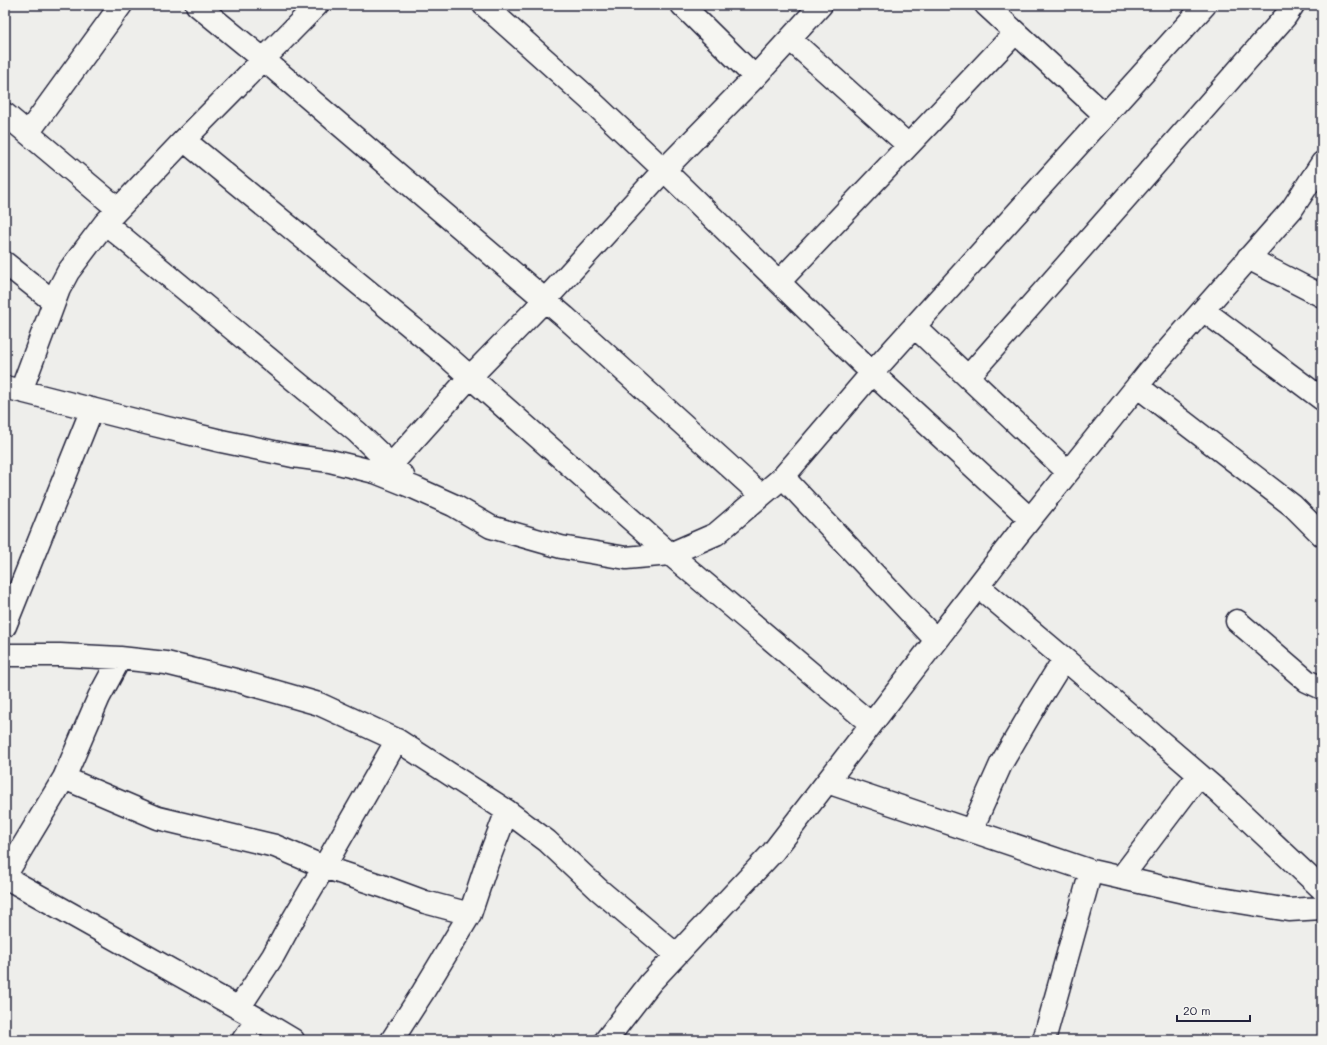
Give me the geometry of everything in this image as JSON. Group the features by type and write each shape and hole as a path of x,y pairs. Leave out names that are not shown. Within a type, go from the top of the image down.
{"street":[{"path":"28,133 121,5"},
{"path":"197,5 263,59 545,300 761,495"},
{"path":"317,5 111,216 68,272 13,389 221,441 293,456 330,461 375,472 453,505 491,527 561,547 626,558 670,554 716,534 783,477 914,326 1205,5"},
{"path":"484,5 589,99 872,373 1030,519"},
{"path":"682,5 755,77"},
{"path":"392,465 470,377 545,300 664,170 755,77 821,5"},
{"path":"986,5 1105,115"},
{"path":"968,377 1280,23 1293,5"},
{"path":"779,282 1015,33"},
{"path":"790,39 908,145"},
{"path":"5,114 28,133 111,216 357,432 415,488"},
{"path":"184,140 442,352 670,554 871,724"},
{"path":"606,1040 675,954 773,852 1030,519 1137,386 1292,209 1322,163"},
{"path":"1248,258 1322,296"},
{"path":"5,263 54,302"},
{"path":"1203,310 1322,399"},
{"path":"914,326 1068,472"},
{"path":"1137,386 1293,506 1322,535"},
{"path":"5,626 92,409"},
{"path":"783,477 936,640"},
{"path":"978,586 1199,775 1322,889"},
{"path":"1236,621 1307,681 1322,688"},
{"path":"5,655 60,655 120,658 166,663 235,680 319,704 398,740 507,811 546,841 598,889 675,954"},
{"path":"120,658 99,697 64,778 5,876 258,1018 293,1040"},
{"path":"972,831 1001,764 1064,659"},
{"path":"239,1008 273,956 290,923 398,740"},
{"path":"1121,878 1199,775"},
{"path":"64,778 158,818 275,846 324,867 425,902 470,914"},
{"path":"827,782 1092,871 1197,895 1289,910 1322,908"},
{"path":"392,1040 470,914 507,811"},
{"path":"1044,1040 1092,871"},
{"path":"243,1040 258,1018"}]}
